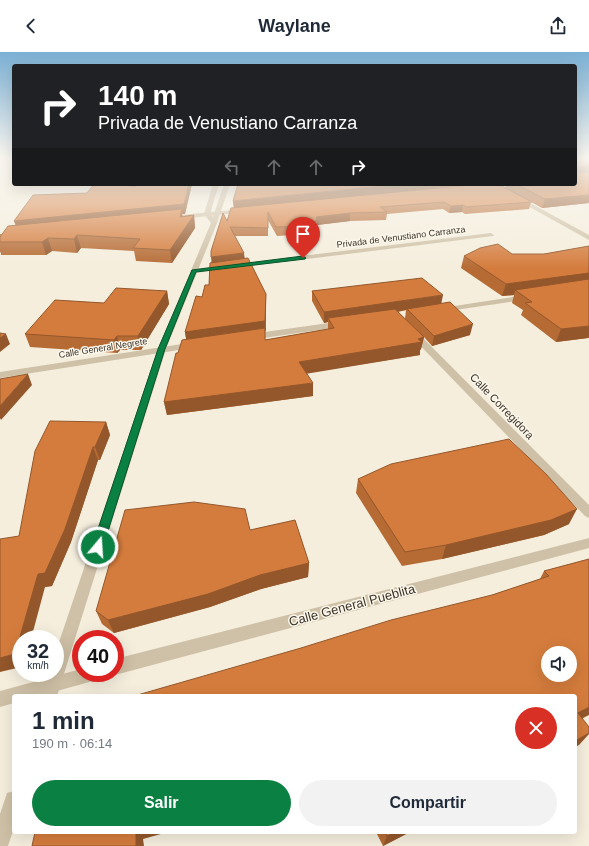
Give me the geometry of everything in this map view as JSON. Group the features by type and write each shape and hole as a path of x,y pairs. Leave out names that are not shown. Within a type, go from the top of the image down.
{"street":[{"path":"213,217 215,195"},
{"path":"52,690 162,349 194,271 222,195"},
{"path":"516,197 589,238"},
{"path":"176,218 213,217 249,210"},
{"name":"Privada de Venustiano Carranza","path":"194,271 491,235"},
{"path":"436,311 535,295"},
{"path":"240,338 350,323"},
{"name":"Calle Corregidora","path":"408,328 589,513"},
{"name":"Calle General Negrete","path":"0,374 201,344"},
{"name":"Calle General Pueblita","path":"124,665 589,543"},
{"path":"29,694 52,690 72,682"},
{"path":"0,699 12,697"},
{"path":"0,841 12,806"}],"building":[{"path":"33,195 186,195 184,204 14,221"},
{"path":"235,195 292,195 233,201"},
{"path":"365,195 519,195 532,202 466,207 463,205 451,206 444,202 380,207 387,212 350,213 316,217 317,221 306,222 309,226 276,227 268,212 268,228 230,227 244,253 211,257 211,251 223,213 227,221 231,208"},
{"path":"537,195 588,195 545,199"},
{"path":"182,209 180,217 194,215 170,250 133,248 140,239 77,235 74,239 48,238 42,242 0,242 0,237 8,226"},
{"path":"498,244 512,254 544,254 589,246 589,273 506,284 464,256 480,248"},
{"path":"248,258 266,294 265,321 185,332 196,296 202,297 205,285 209,285 210,263"},
{"path":"422,278 443,295 324,312 312,291"},
{"path":"589,279 589,326 561,329 525,303 532,302 515,290"},
{"path":"116,288 167,291 138,336 117,336 114,340 25,334 55,300 104,303"},
{"path":"450,302 473,324 434,336 407,309"},
{"path":"395,309 424,337 418,339 422,342 299,362 313,383 164,402 176,353 178,353 182,340 265,328 265,340 334,328 328,318"},
{"path":"0,333 6,334 0,338"},
{"path":"28,374 0,406 0,379"},
{"path":"50,421 106,422 95,447 93,447 65,529 45,573 38,574 22,630 12,630 12,655 0,658 0,539 19,536 35,451"},
{"path":"509,439 546,474 577,509 551,520 446,545 405,552 358,479 391,464"},
{"path":"194,502 245,509 250,530 295,520 309,563 260,575 208,594 108,620 96,611 125,510"},
{"path":"589,559 589,707 578,713 589,727 589,733 577,740 577,694 141,694 301,648 391,620 492,595 549,576 544,571"},
{"path":"35,834 136,834 136,846 32,846"}],"route":[{"path":"98,547 162,349 194,271 303,258"}]}
